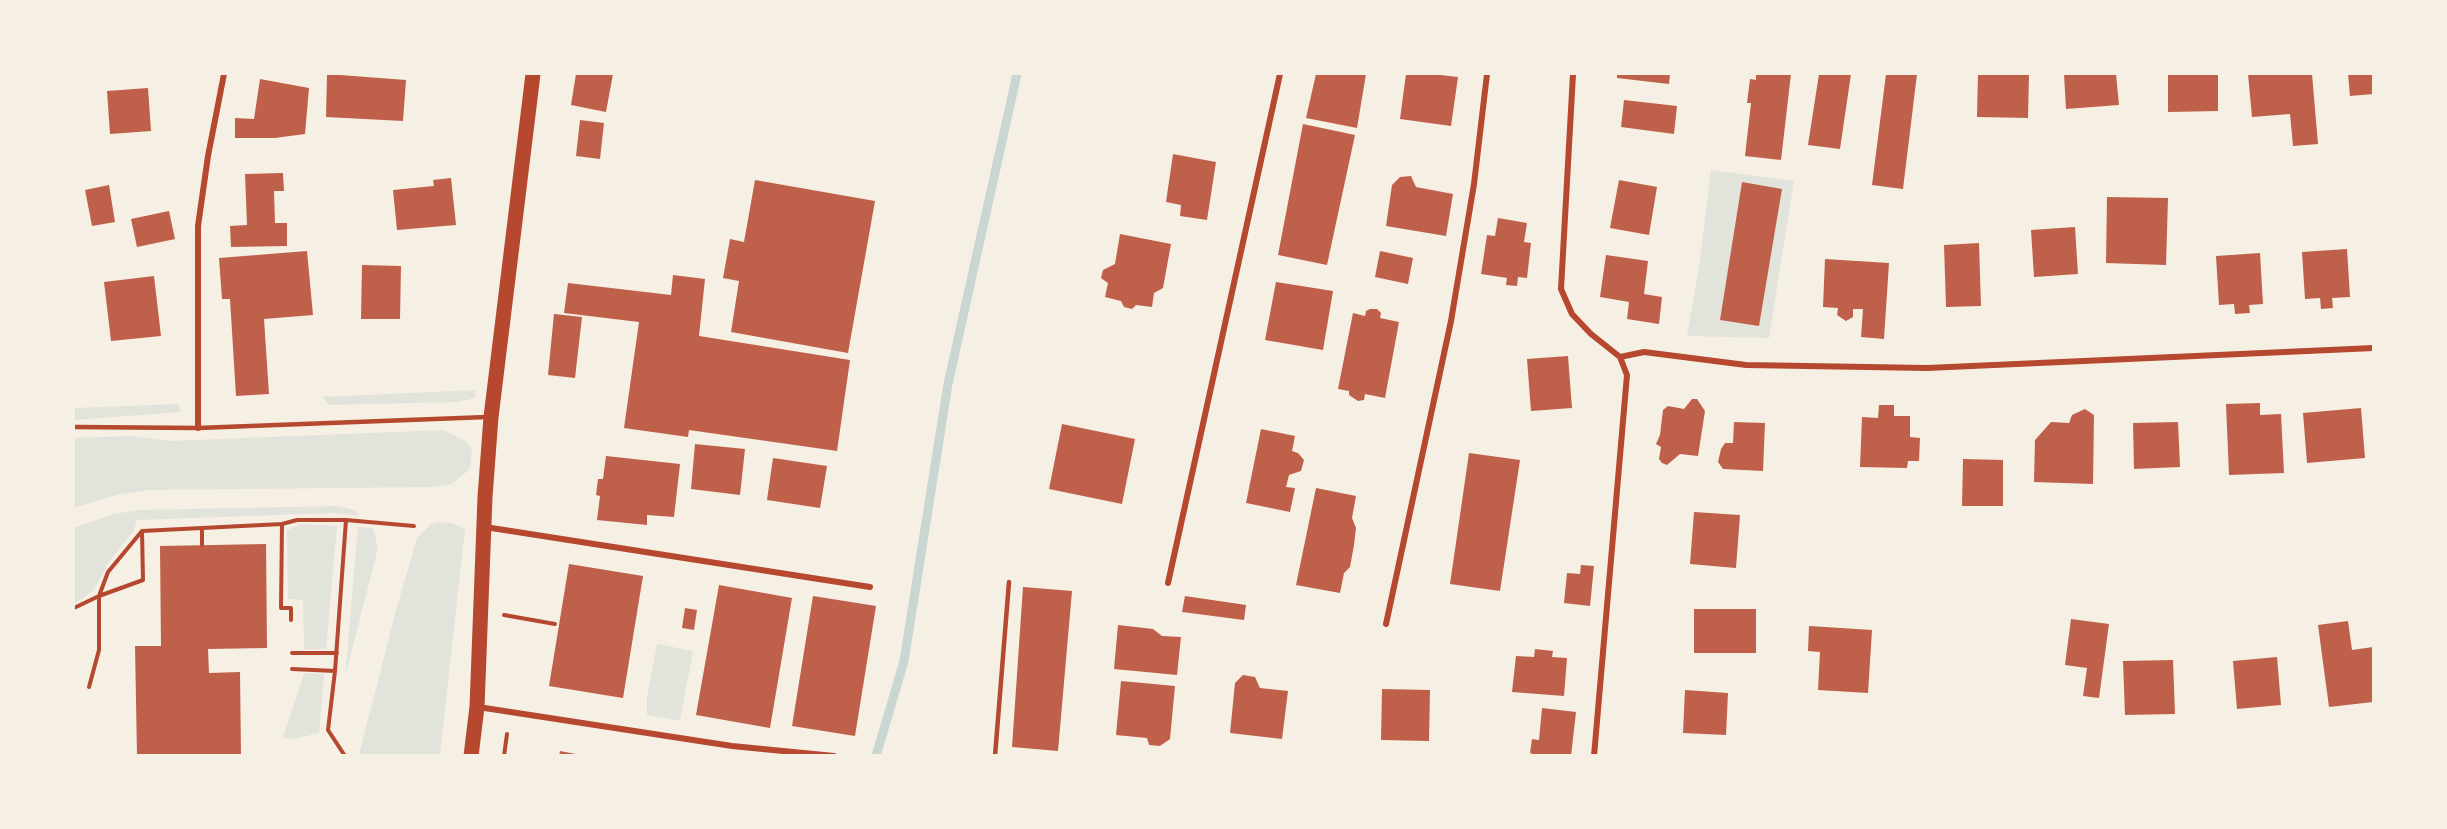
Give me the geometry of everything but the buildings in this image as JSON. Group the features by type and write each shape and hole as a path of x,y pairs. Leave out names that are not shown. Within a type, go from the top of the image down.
{"main road":[{"path":"471,756 477,707 491,417 533,74"}],"street":[{"path":"198,428 198,226 208,156 224,74"},
{"path":"1168,583 1280,74"},
{"path":"1386,624 1451,321 1474,184 1487,74"},
{"path":"1573,74 1561,289 1572,314 1591,334 1620,357 1627,375 1594,756"},
{"path":"1620,357 1644,352 1746,365 1927,369 2373,348"},
{"path":"484,527 870,588"},
{"path":"477,707 732,746 834,756"}],"lane":[{"path":"74,427 198,428 491,417"},
{"path":"995,756 1009,582"}],"path":[{"path":"89,687 99,650 99,596 108,572 142,531 282,524 297,520 346,520 414,526"},
{"path":"345,756 328,730 336,671 346,520"},
{"path":"282,524 281,608 291,608 291,620"},
{"path":"202,528 202,545"},
{"path":"74,608 143,580 142,531"},
{"path":"500,615 555,624"},
{"path":"292,653 337,653"},
{"path":"292,669 336,671"},
{"path":"504,756 507,734"}],"shaded area":[{"path":"1711,170 1794,181 1769,338 1687,336 1700,259"},
{"path":"475,390 475,398 458,402 329,405 322,397"},
{"path":"179,404 180,412 74,420 74,408"},
{"path":"444,430 467,442 472,451 470,469 452,484 434,487 148,490 116,495 74,508 74,438 131,436 170,441"},
{"path":"337,506 354,510 360,516 334,513 137,520 134,530 109,562 93,591 74,604 74,528 113,514 140,510"},
{"path":"452,523 465,529 440,755 359,755 417,538 431,524"},
{"path":"301,524 337,526 326,649 304,649 303,600 288,599 287,530"},
{"path":"358,527 373,528 378,548 345,677"},
{"path":"657,644 693,651 680,721 647,715 647,697"},
{"path":"304,673 324,674 319,733 295,739 283,738"}],"waterway":[{"path":"876,756 904,661 948,384 1017,74"}]}
